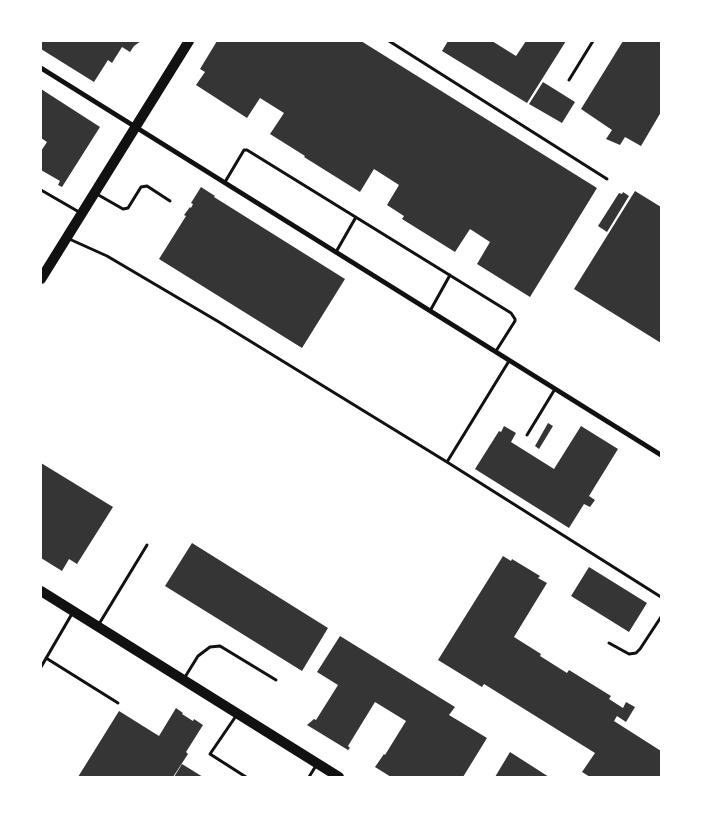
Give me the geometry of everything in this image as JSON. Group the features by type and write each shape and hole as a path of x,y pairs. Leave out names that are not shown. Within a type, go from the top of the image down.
{"main road":[{"path":"41,278 189,41"},
{"path":"41,592 339,777"}],"street":[{"path":"41,68 661,454"}],"lane":[{"path":"389,41 607,179"},
{"path":"569,80 593,41"},
{"path":"224,183 244,151 247,150 450,275 515,318 496,352"},
{"path":"95,193 123,209 128,208 141,187 146,186 170,201"},
{"path":"41,190 82,214"},
{"path":"336,252 356,217"},
{"path":"66,238 107,256 212,317 661,597"},
{"path":"430,311 450,275"},
{"path":"447,462 509,360"},
{"path":"527,434 555,389"},
{"path":"98,627 147,545"},
{"path":"41,666 73,611"},
{"path":"609,643 629,654 636,653 661,617"},
{"path":"183,680 198,656 210,647 220,646 276,680"},
{"path":"46,658 118,703"},
{"path":"238,714 210,754 246,777"},
{"path":"309,777 317,763"}],"building":[{"path":"41,41 141,41 130,52 122,47 112,63 108,60 94,82 41,49"},
{"path":"217,41 361,41 597,188 530,297 477,264 490,242 470,229 455,252 402,219 404,216 387,205 399,185 374,169 360,192 270,134 284,113 260,98 247,118 196,85 205,72 200,69"},
{"path":"448,41 492,41 516,56 526,41 566,41 527,103 442,51"},
{"path":"623,41 661,41 661,112 641,146 625,137 620,145 606,139 612,130 581,109"},
{"path":"543,82 575,102 562,123 529,104"},
{"path":"41,89 100,127 62,187 58,185 60,181 41,170 41,151 47,142 41,138"},
{"path":"201,187 345,279 302,348 159,259 186,216 184,215 191,208 193,204 191,203"},
{"path":"635,191 661,207 661,343 574,289"},
{"path":"623,192 629,196 607,232 598,226 619,193 622,194"},
{"path":"548,423 553,426 539,449 535,446"},
{"path":"504,426 516,433 511,442 554,469 581,426 618,449 589,496 595,500 590,507 584,504 569,528 475,469"},
{"path":"41,463 113,507 77,564 69,559 62,571 41,558"},
{"path":"192,543 328,628 302,671 165,586"},
{"path":"503,556 511,561 512,559 540,576 538,578 547,583 514,637 567,673 569,670 611,696 609,699 623,708 626,702 635,707 626,722 617,716 614,721 661,751 661,777 590,777 582,772 595,753 484,684 482,687 438,660"},
{"path":"589,567 647,603 629,632 571,596"},
{"path":"340,636 455,707 449,715 487,738 463,777 391,777 375,767 385,755 406,721 375,702 348,746 350,748 348,750 307,725 314,719 316,720 338,685 317,672"},
{"path":"176,708 193,721 194,719 203,725 173,777 78,777 119,711 159,736"},
{"path":"510,752 549,777 495,777"},
{"path":"182,764 203,777 174,777"}]}
